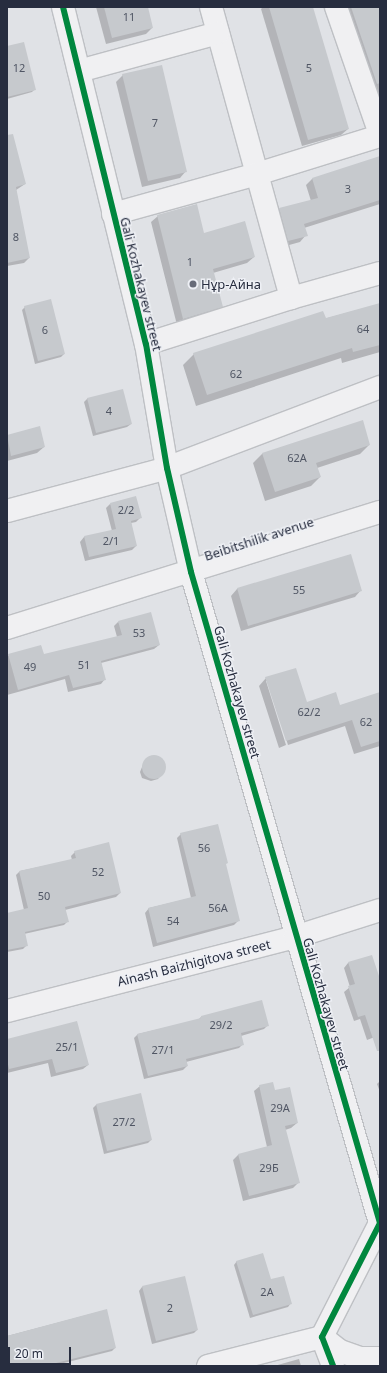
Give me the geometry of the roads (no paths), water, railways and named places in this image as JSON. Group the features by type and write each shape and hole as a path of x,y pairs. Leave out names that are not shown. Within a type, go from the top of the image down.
{"street":[{"name":"Gali Kozhakayev street","path":"63,7 146,344 167,468 191,572 295,937 380,1223 322,1337"},
{"path":"211,7 291,298"},
{"path":"113,214 258,174 380,135 336,7"},
{"path":"79,71 218,33"},
{"path":"146,344 291,298 380,273"},
{"path":"7,512 167,468 380,389"},
{"name":"Beibitshilik avenue","path":"7,628 380,512"},
{"name":"Ainash Baizhigitova street","path":"7,1011 295,937 380,910"},
{"path":"322,1337 340,1351 360,1358 380,1358"},
{"path":"208,1366 322,1337"},
{"path":"322,1337 333,1366"}],"place":[{"name":"Нұр-Айна","path":"193,284"}]}
